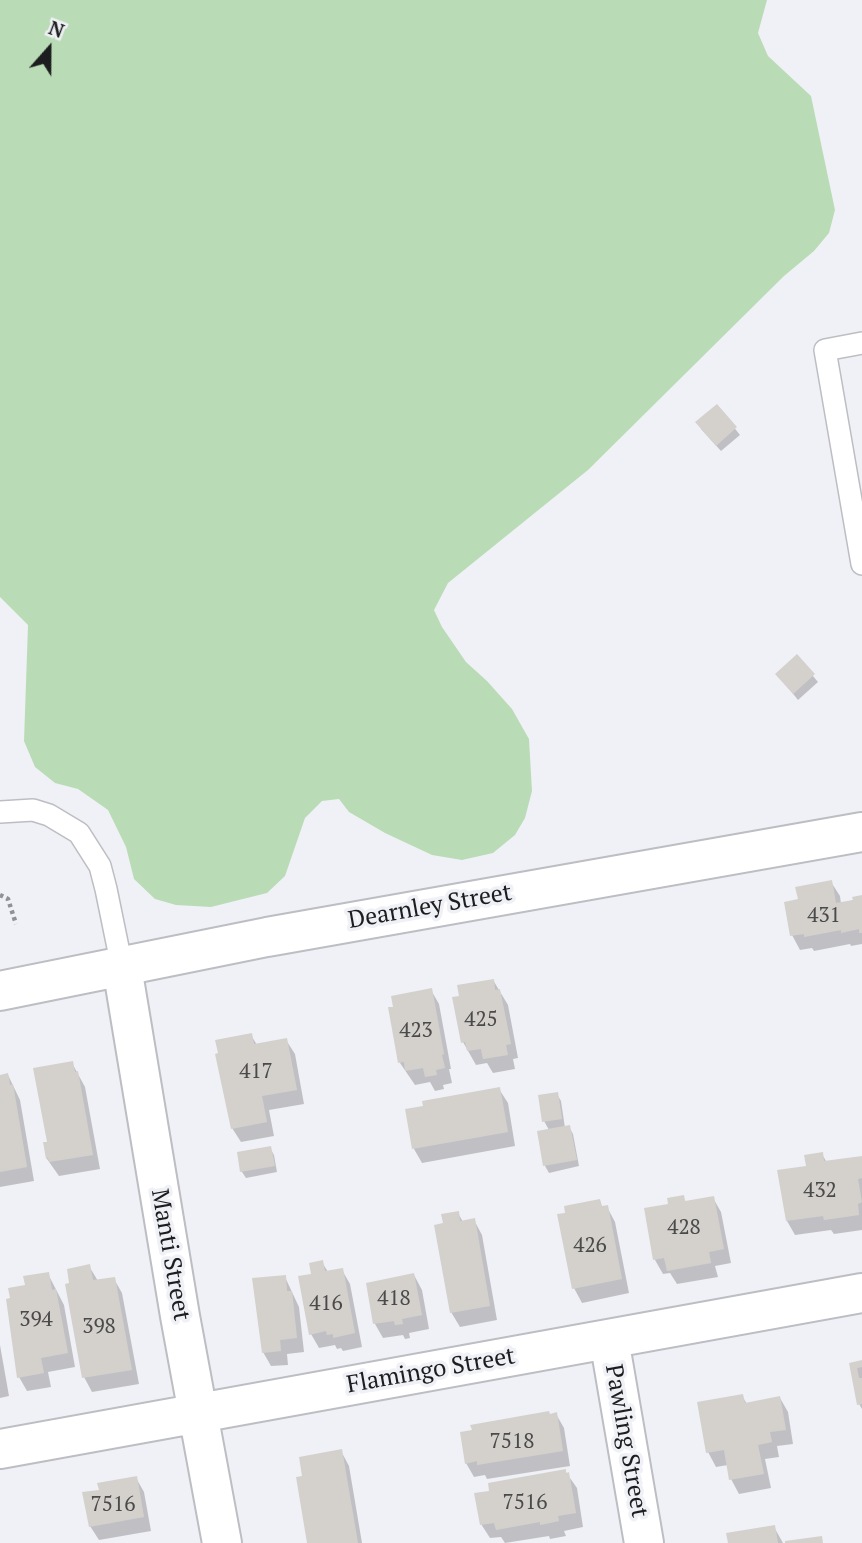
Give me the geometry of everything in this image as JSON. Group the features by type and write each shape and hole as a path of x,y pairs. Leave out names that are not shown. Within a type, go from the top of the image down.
{"street":[{"name":"Dearnley Street","path":"0,991 267,937 862,832"},
{"name":"Manti Street","path":"122,967 222,1543"},
{"name":"Flamingo Street","path":"0,1449 862,1293"},
{"name":"Pawling Street","path":"608,1339 644,1543"}],"lane":[{"path":"862,343 825,349 862,564"},
{"path":"0,812 20,810 49,815 79,833 100,866 122,967"}],"path":[{"path":"0,895 8,899 16,924"}],"green space":[{"path":"0,0 767,0 758,33 768,56 811,96 835,210 829,233 814,251 784,276 588,470 448,583 434,610 466,662 512,709 529,739 532,791 525,818 515,835 493,853 462,860 432,855 349,812 339,799 322,801 305,818 285,876 267,893 211,907 176,905 155,899 134,879 126,847 108,810 78,789 55,783 35,767 24,741 28,625 0,597"}],"building":[{"path":"717,404 737,427 716,446 695,422"},
{"path":"797,654 815,674 793,694 775,674"},
{"path":"832,880 836,903 853,900 852,897 862,895 862,933 859,933 859,929 804,937 804,934 790,936 784,902 798,899 795,887"},
{"path":"494,979 495,990 500,989 511,1044 506,1045 508,1055 483,1059 481,1049 467,1051 465,1042 461,1043 452,997 459,996 457,985"},
{"path":"432,988 445,1068 436,1070 437,1075 425,1077 423,1068 405,1071 404,1062 398,1063 388,1007 393,1007 391,996"},
{"path":"252,1033 254,1044 287,1038 297,1090 262,1096 267,1122 231,1129 215,1054 218,1053 215,1040"},
{"path":"73,1061 75,1072 78,1071 93,1155 49,1162 43,1142 47,1142 33,1068"},
{"path":"8,1073 10,1085 13,1084 27,1167 0,1172 0,1075"},
{"path":"500,1087 508,1132 412,1149 405,1109 423,1106 422,1101"},
{"path":"558,1092 562,1119 542,1122 538,1095"},
{"path":"570,1125 577,1160 543,1166 537,1131"},
{"path":"271,1146 275,1166 240,1172 237,1152"},
{"path":"823,1152 824,1161 862,1156 862,1178 858,1179 862,1202 858,1204 859,1215 824,1220 823,1216 786,1221 777,1170 806,1166 804,1155"},
{"path":"684,1195 685,1201 714,1196 724,1249 709,1252 711,1263 667,1271 664,1258 653,1260 644,1208 668,1204 667,1198"},
{"path":"600,1199 602,1206 608,1205 622,1279 572,1289 557,1214 565,1213 564,1206"},
{"path":"459,1211 460,1221 475,1218 490,1306 450,1313 434,1225 443,1223 441,1214"},
{"path":"323,1260 325,1271 343,1268 355,1333 333,1338 333,1334 327,1335 326,1331 309,1335 298,1276 311,1274 309,1263"},
{"path":"90,1264 93,1280 115,1277 132,1370 82,1378 65,1284 69,1283 67,1269"},
{"path":"49,1272 52,1290 56,1289 68,1353 41,1358 44,1373 17,1378 6,1299 10,1298 8,1288 25,1285 23,1276"},
{"path":"414,1273 422,1315 402,1319 403,1324 395,1325 394,1321 373,1324 366,1283"},
{"path":"286,1275 287,1291 292,1291 297,1338 280,1340 281,1351 262,1353 252,1278"},
{"path":"862,1360 862,1367 857,1368 859,1378 862,1378 862,1404 857,1405 849,1363"},
{"path":"743,1394 745,1403 780,1396 786,1430 770,1432 772,1442 758,1445 764,1474 729,1480 724,1450 706,1453 697,1402"},
{"path":"549,1411 550,1414 557,1412 563,1451 477,1465 477,1461 465,1464 460,1432 472,1430 470,1425"},
{"path":"342,1449 358,1543 307,1543 296,1477 302,1476 299,1457"},
{"path":"566,1469 566,1473 569,1472 576,1513 558,1516 559,1521 540,1525 540,1522 496,1530 494,1523 480,1525 474,1493 489,1491 488,1483"},
{"path":"137,1476 144,1517 89,1527 82,1492 99,1490 97,1483"},
{"path":"775,1525 778,1543 728,1543 726,1533"},
{"path":"822,1536 823,1543 785,1543 785,1541"}]}
